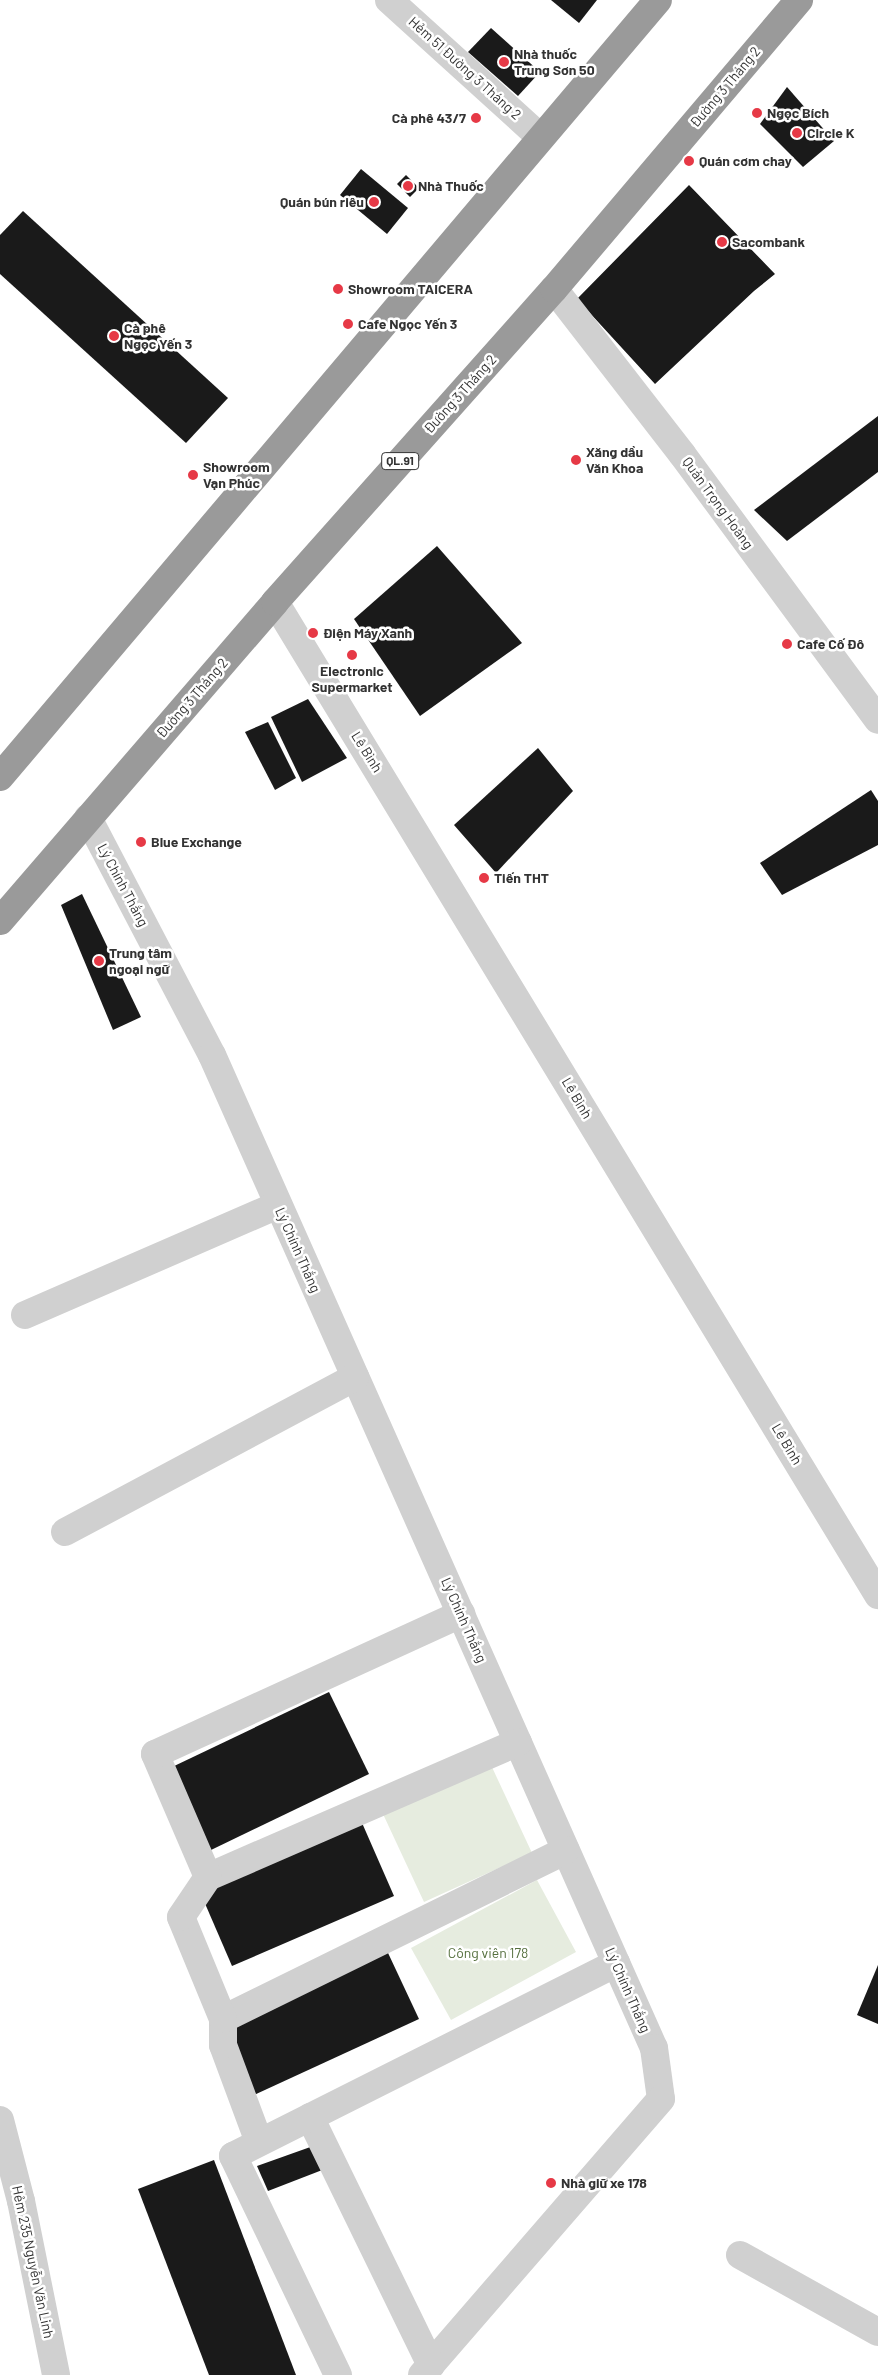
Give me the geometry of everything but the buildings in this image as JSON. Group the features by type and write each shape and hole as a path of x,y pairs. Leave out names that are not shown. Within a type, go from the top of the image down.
{"highway":[{"path":"0,777 540,137 658,0"},
{"name":"Đường 3 Tháng 2","path":"0,921 275,602 554,289 799,0"}],"street":[{"name":"Hẻm 51 Đường 3 Tháng 2","path":"389,0 540,137"},
{"name":"Quản Trọng Hoàng","path":"554,289 682,454 878,720"},
{"name":"Lê Bình","path":"275,602 878,1595"},
{"name":"Lý Chính Thắng","path":"88,818 212,1055 654,2048 661,2098 427,2370"},
{"path":"25,1316 278,1205"},
{"path":"65,1532 355,1377"},
{"path":"208,1877 155,1754 461,1614"},
{"path":"259,2142 222,2045 222,2019 181,1917 208,1877 518,1742"},
{"path":"222,2019 566,1850"},
{"path":"338,2375 233,2156 616,1962"},
{"path":"310,2117 427,2370"},
{"name":"Hẻm 235 Nguyễn Văn Linh","path":"0,2120 21,2201 56,2375"},
{"path":"740,2255 878,2332"}],"green space":[{"path":"491,1765 532,1853 424,1902 383,1814"},
{"name":"Công viên 178","path":"537,1880 576,1952 451,2020 411,1948"}],"place":[{"name":"Nhà thuốc Trung Sơn 50","path":"504,62"},
{"name":"Ngọc Bích","path":"757,113"},
{"name":"Cà phê 43/7","path":"476,118"},
{"name":"Circle K","path":"797,133"},
{"name":"Quán cơm chay","path":"689,161"},
{"name":"Nhà Thuốc","path":"408,186"},
{"name":"Quán bún riêu","path":"374,202"},
{"name":"Sacombank","path":"722,242"},
{"name":"Showroom TAICERA","path":"338,289"},
{"name":"Cafe Ngọc Yến 3","path":"348,324"},
{"name":"Cà phê Ngọc Yến 3","path":"114,336"},
{"name":"Xăng dầu Văn Khoa","path":"576,460"},
{"name":"Showroom Vạn Phúc","path":"193,475"},
{"name":"Điện Máy Xanh","path":"313,633"},
{"name":"Cafe Cố Đô","path":"787,644"},
{"name":"Electronic Supermarket","path":"352,655"},
{"name":"Blue Exchange","path":"141,842"},
{"name":"Tiến THT","path":"484,878"},
{"name":"Trung tâm ngoại ngữ","path":"99,961"},
{"name":"Nhà giữ xe 178","path":"551,2183"}]}
